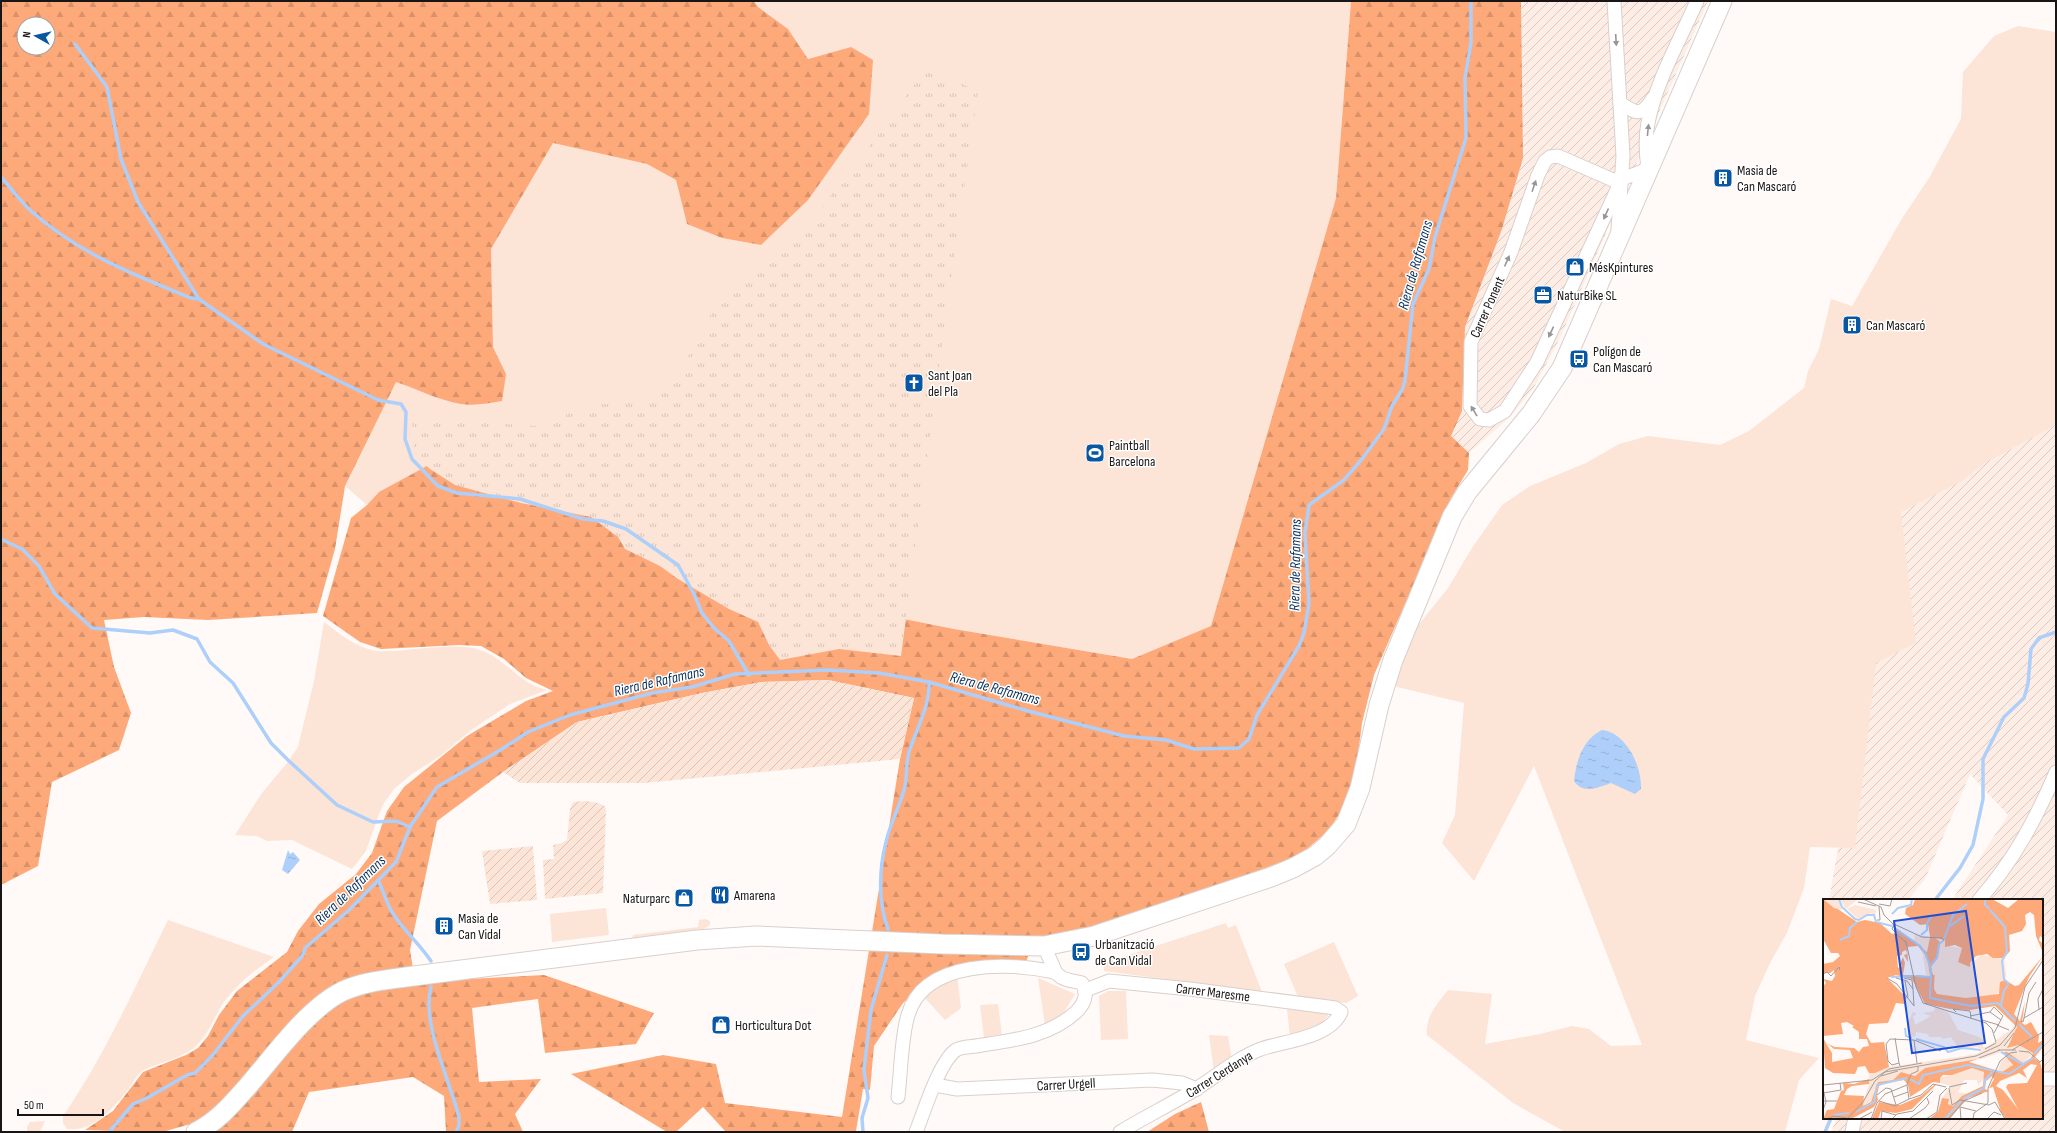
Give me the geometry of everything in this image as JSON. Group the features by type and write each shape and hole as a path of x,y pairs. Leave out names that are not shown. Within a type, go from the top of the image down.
{"main road":[{"path":"196,1132 208,1125 230,1105 299,1028 323,1004 343,991 362,984 406,977 697,940 756,936 1037,946 1094,936 1271,877 1315,856 1339,833 1351,812 1360,788 1379,705 1392,660 1452,517 1467,492 1531,414 1554,380 1577,337 1648,169 1722,1"}],"street":[{"name":"Carrer Ponent","path":"1614,1 1623,156 1618,240"},
{"path":"1620,104 1635,112 1640,112 1647,108 1657,91 1697,1"},
{"path":"1622,179 1648,169 1646,148 1648,123 1657,91"},
{"name":"Carrer Ponent","path":"1558,156 1613,180 1622,179 1537,362 1505,411 1488,420 1480,419 1470,406 1471,342 1511,252 1538,175 1545,161 1550,157 1558,156"},
{"path":"1980,899 2010,862 2026,836 2056,772"},
{"path":"1034,969 1037,946"},
{"path":"916,1132 943,1064 956,1050 1017,1040 1049,1030 1065,1022 1082,1006 1085,1001 1086,990 1082,983 1061,977 1056,973 1037,946"},
{"path":"898,1097 908,1014 916,999 924,990 943,977 966,969 991,966 1034,969 1056,973"},
{"name":"Carrer Maresme","path":"1086,990 1109,981 1190,989 1335,1008 1341,1012"},
{"name":"Carrer Cerdanya","path":"1120,1132 1197,1088 1251,1053 1278,1044 1307,1037 1322,1030 1338,1019 1341,1012"},
{"path":"2043,1079 2056,1080"},
{"name":"Carrer Urgell","path":"935,1085 957,1089 1152,1080 1182,1083 1197,1088"},
{"path":"1852,1132 1855,1119"}],"shaded area":[{"path":"1521,1 1708,1 1559,340 1533,389 1509,418 1469,453 1451,436 1463,409 1464,329 1502,229 1523,158"},
{"path":"2056,424 2056,1132 1831,1132 1837,1119 2043,1119 2043,899 1953,899 2008,815 1970,774 1925,879 1909,899 1829,899 1873,653 1895,501"}],"green space":[{"path":"1,1 754,1 758,7 788,29 808,59 851,47 873,60 869,114 808,200 761,245 722,238 687,224 676,180 647,164 553,143 491,249 493,347 506,374 502,401 466,405 436,397 396,382 345,486 335,549 317,613 208,620 144,617 104,620 114,667 131,713 119,750 52,782 38,866 1,885"},
{"path":"754,1 1351,1 1336,198 1211,626 1132,659 954,629 824,603 379,492 367,505 345,486 396,381 429,395 506,374 493,347 491,249 553,143 647,164 676,180 687,224 722,238 761,245 851,47 808,59 788,29 758,7"},
{"path":"1351,1 1521,1 1523,158 1502,229 1465,327 1462,411 1451,436 1469,453 1468,470 1451,498 1374,675 1362,723 1357,763 1346,803 1329,830 1300,855 1136,916 1031,946 1026,963 931,978 903,1003 874,1046 870,1090 863,1089 856,1131 858,1132 726,1132 703,1107 676,1132 667,1132 571,1074 663,1055 716,1064 725,1103 842,1117 900,759 914,698 828,680 762,682 702,693 577,722 503,772 437,821 410,950 415,982 544,975 654,1013 636,1044 545,1053 538,999 472,1008 479,1082 541,1079 515,1114 523,1132 446,1132 444,1096 413,1077 309,1092 292,1132 193,1132 194,1123 166,1131 149,1132 85,1130 113,1111 143,1072 186,1055 198,1048 208,1036 219,1015 237,991 287,952 298,931 319,904 356,874 372,853 387,811 404,787 467,736 526,701 553,691 526,678 504,659 481,646 459,645 381,649 360,642 323,616 351,518 367,505 379,492 438,460 824,603 954,629 1132,659 1211,626 1336,198"},
{"path":"2018,26 2056,32 2056,425 1983,464 1962,481 1901,512 1916,643 1876,663 1855,848 1810,847 1804,888 1787,933 1771,961 1755,996 1746,1040 1819,1058 1799,1080 1785,1132 1565,1132 1513,1103 1427,1035 1430,1017 1448,990 1492,994 1485,1044 1540,1034 1572,1026 1589,1029 1611,1046 1642,1045 1534,766 1474,881 1442,843 1455,815 1464,703 1393,686 1412,633 1448,588 1472,548 1502,505 1530,486 1586,463 1619,444 1648,436 1720,445 1749,431 1804,388 1808,371 1819,349 1831,299 1852,306 1901,220 1929,178 1961,119 1963,72 1994,36"},
{"path":"926,68 978,91 943,338 901,656 839,649 780,660 769,645 758,622 729,609 678,579 660,566 625,549 618,537 591,517 521,503 455,485 430,469 421,461 414,448 412,417 535,426 552,421 586,406 618,402 645,402 660,391 696,346 718,299 792,243 813,222 845,174 872,143"},
{"path":"324,622 355,643 376,651 444,647 480,650 497,659 528,682 547,690 510,704 470,731 440,756 412,774 394,789 384,803 379,814 366,851 352,869 292,840 267,841 257,836 235,835 262,793 298,747 314,681"},
{"path":"828,680 914,698 900,759 644,783 520,783 503,772 577,722 702,693 762,682"},
{"path":"586,801 605,806 603,893 545,899 543,860 554,859 553,845 567,840 570,809 573,802"},
{"path":"533,846 537,900 490,904 482,851"},
{"path":"606,908 609,935 552,942 550,914"},
{"path":"705,919 710,921 710,925 704,929 632,939 633,935 698,927 699,920"},
{"path":"168,920 274,957 247,977 229,995 206,1033 199,1043 193,1048 186,1053 138,1074 117,1103 94,1123 76,1129 67,1129 63,1123 63,1116 106,1045"},
{"path":"1226,923 1228,928 1236,925 1262,992 1104,971 1104,963"},
{"path":"1334,942 1358,996 1346,1003 1298,997 1284,964"},
{"path":"957,975 961,1008 945,1020 924,997 930,991"},
{"path":"1038,978 1075,994 1061,1017 1045,1025"},
{"path":"1108,991 1126,991 1128,1039 1101,1040 1099,996"},
{"path":"998,1004 1002,1035 984,1038 980,1005"},
{"path":"1294,1008 1328,1014 1328,1016 1319,1026 1290,1037 1287,1009 1294,1010"},
{"path":"1209,1035 1228,1036 1232,1059 1214,1071"},
{"path":"1201,1102 1209,1132 1147,1132 1175,1114"},
{"path":"45,1121 40,1132 27,1132 27,1127 30,1122"}],"water":[{"path":"1602,730 1611,732 1619,737 1626,744 1636,761 1641,780 1641,789 1635,794 1611,783 1596,788 1586,789 1582,788 1574,781 1579,758 1585,745 1595,734"},
{"path":"288,850 290,854 293,852 300,860 288,874 282,870"}],"waterway":[{"name":"Riera de Rafamans","path":"109,1132 133,1104 147,1098 187,1075 195,1073 212,1056 243,1016 280,981 303,955 305,948 348,911 396,862 410,827 437,787 528,732 570,715 652,693 692,687 735,674 828,670 879,673 929,682 1028,711 1124,736 1166,740 1194,749 1239,748 1249,739 1257,715 1299,646 1304,633 1309,604 1305,533 1309,505 1344,480 1362,459 1384,429 1392,406 1402,390 1405,381 1413,304 1429,269 1435,237 1466,138 1465,78 1471,43 1471,1"},
{"path":"75,44 107,87 121,159 138,202 199,299"},
{"path":"1,177 31,211 49,226 87,251 149,281 191,298 199,299 263,344 378,400 401,404 406,412 405,439 412,459 438,486 457,493 520,499 583,519 603,521 626,529 678,565 694,594 702,613 714,628 729,641 749,675"},
{"path":"1,539 22,549 39,566 55,594 92,628 150,633 173,630 197,639 210,662 233,683 271,743 337,805 373,822 396,821 410,827"},
{"path":"1936,899 1960,868 1973,845 1983,799 1983,759 2004,717 2024,698 2028,684 2031,649 2039,638 2056,632"},
{"path":"888,929 882,908 882,863 888,835 904,790 908,754 925,708 929,691 929,682"},
{"path":"378,880 392,912 431,961"},
{"path":"863,1132 862,1118 868,1098 864,1070 871,1010 887,955"},
{"path":"431,987 429,1001 430,1017 438,1052 459,1117 459,1126 456,1132"},
{"path":"1825,1132 1831,1119"}],"place":[{"name":"Masia de Can Mascaró","path":"1723,178"},
{"name":"MésKpintures","path":"1575,267"},
{"name":"NaturBike SL","path":"1543,295"},
{"name":"Can Mascaró","path":"1852,325"},
{"name":"Polígon de Can Mascaró","path":"1579,359"},
{"name":"Sant Joan del Pla","path":"914,383"},
{"name":"Paintball Barcelona","path":"1095,453"},
{"name":"Amarena","path":"720,895"},
{"name":"Naturparc","path":"684,898"},
{"name":"Masia de Can Vidal","path":"444,926"},
{"name":"Urbanització de Can Vidal","path":"1081,952"},
{"name":"Horticultura Dot","path":"721,1025"}]}
